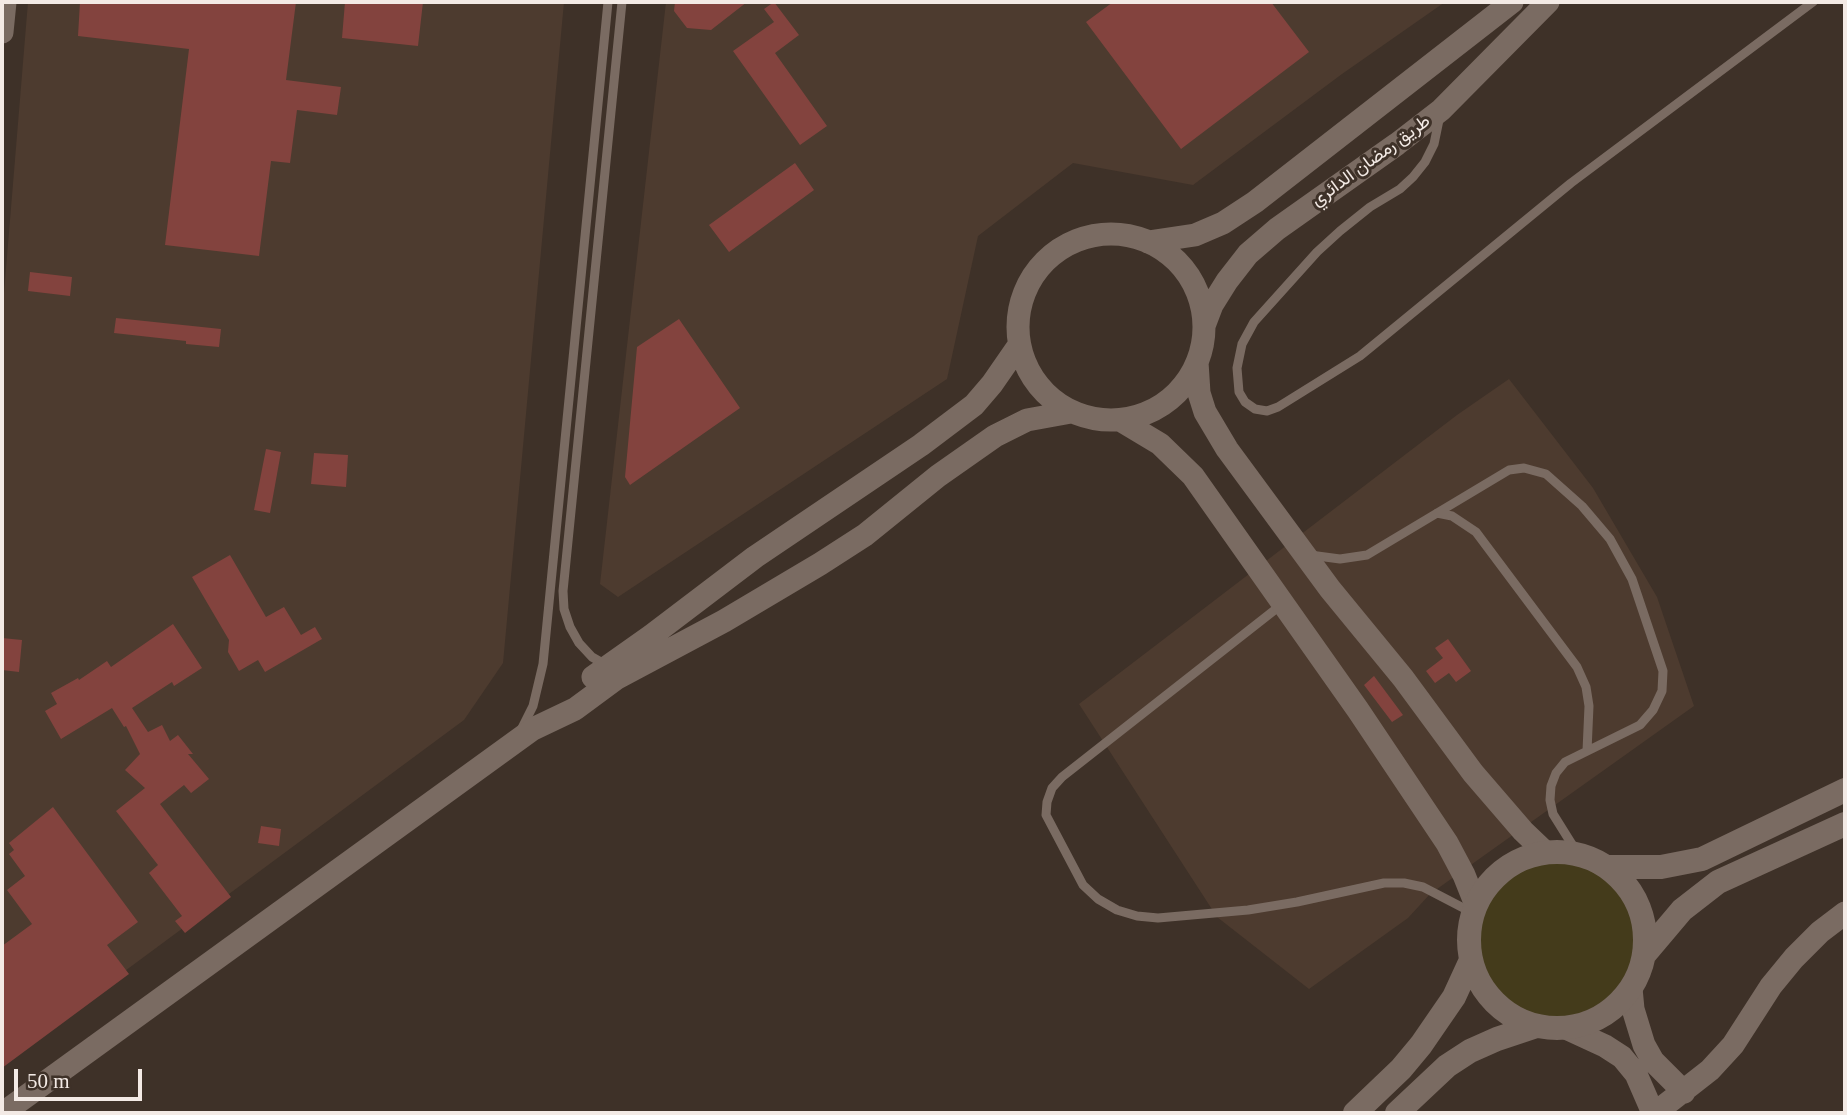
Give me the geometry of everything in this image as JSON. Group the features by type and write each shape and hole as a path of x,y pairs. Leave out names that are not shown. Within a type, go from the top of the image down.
{"main road":[{"path":"1608,867 1661,867 1702,859 1845,790"},
{"path":"1643,956 1682,910 1718,882 1845,824"},
{"path":"1545,852 1578,854 1608,867 1626,885 1639,906 1645,930 1643,956 1631,988 1614,1007 1591,1021 1566,1028 1536,1026 1507,1013 1484,990 1471,960 1469,936 1474,909 1488,886 1504,869 1524,858 1545,852"},
{"path":"1356,1113 1401,1069 1421,1045 1454,997 1471,960"},
{"path":"1398,1113 1447,1066 1470,1051 1536,1026"}],"street":[{"path":"2,32 5,2"},
{"name":"طريق رمضان الدائري","path":"1149,242 1195,234 1223,223 1255,202 1512,2"},
{"name":"طريق رمضان الدائري","path":"1204,326 1212,305 1248,254 1277,229 1441,110 1548,2"},
{"path":"1197,362 1185,384 1167,401 1145,414 1121,420 1095,420 1071,412 1047,396 1029,372 1019,345 1018,316 1026,288 1042,264 1065,246 1092,236 1121,234 1149,242 1171,256 1189,275 1200,300 1204,326 1197,362 1199,393 1215,430 1331,589 1361,607 1414,670 1453,725 1474,773 1522,831 1545,852"},
{"path":"533,729 560,701 755,557 921,445 974,405 1019,345"},
{"path":"3,1113 533,729 576,709 617,678 724,621 820,564 865,535 938,476 995,436 1027,420 1071,412"},
{"path":"1121,420 1160,444 1193,476 1286,610 1331,647 1396,739 1420,804 1447,843 1474,909"},
{"path":"1566,1028 1622,1057 1636,1074 1654,1113 1710,1070 1733,1045 1771,986 1794,958 1820,932 1845,913"},
{"path":"1631,988 1633,1009 1644,1045 1653,1061 1684,1092"}],"lane":[{"path":"513,743 533,706 543,664 608,2"},
{"path":"608,666 592,656 579,643 564,609 563,591 622,2"},
{"path":"1441,110 1434,144 1413,177 1340,231 1254,322 1242,344 1237,368 1239,392 1245,402 1255,409 1267,411 1279,407 1360,356 1571,183 1813,2"},
{"path":"1305,554 1340,559 1367,555 1508,470 1524,468 1546,474 1582,506 1610,539 1632,579 1663,671 1662,691 1653,710 1640,725 1565,762 1556,773 1551,786 1553,814 1578,854"},
{"path":"1437,513 1452,516 1476,532 1577,667 1586,687 1589,706 1587,751"},
{"path":"1286,610 1062,777 1052,788 1046,815 1083,885 1098,899 1117,910 1158,918 1260,908 1384,883 1423,887 1474,909"}],"shaded area":[{"path":"28,2 564,2 503,663 464,720 2,1062 2,317"},
{"path":"666,2 1445,2 1342,74 1193,185 1073,163 978,236 947,379 618,597 600,584"},
{"path":"1509,379 1593,488 1657,597 1694,706 1430,894 1408,918 1309,989 1217,917 1079,704 1457,415"}],"sand":[{"path":"1556,861 1586,867 1611,884 1628,909 1634,939 1628,969 1611,994 1586,1011 1556,1017 1526,1011 1501,994 1484,969 1478,939 1484,909 1501,884 1526,867"}],"building":[{"path":"80,2 296,2 286,80 341,87 337,115 297,110 290,163 271,161 259,256 165,245 189,49 78,36"},
{"path":"345,2 423,2 418,46 342,38"},
{"path":"675,2 747,2 711,30 687,28 674,11"},
{"path":"774,2 799,35 775,53 827,126 800,145 733,51 774,22 764,9"},
{"path":"1113,2 1271,2 1309,52 1181,149 1086,22"},
{"path":"795,163 814,190 729,252 709,225"},
{"path":"30,272 72,277 70,296 28,291"},
{"path":"116,318 221,329 219,347 114,333"},
{"path":"679,319 740,408 630,485 625,477 637,347"},
{"path":"266,449 281,452 270,513 254,510"},
{"path":"314,453 348,455 346,487 311,484"},
{"path":"230,555 266,617 284,607 301,635 315,627 322,639 265,672 258,660 239,671 228,652 229,640 192,577"},
{"path":"173,624 202,668 174,686 172,682 132,708 148,732 162,725 170,741 178,735 193,754 188,754 209,779 191,793 184,785 160,804 231,897 185,933 175,921 182,916 149,873 158,865 116,811 145,788 125,770 140,754 126,726 124,727 112,708 61,739 45,711 57,704 51,693 78,678 79,680 107,661 111,667"},
{"path":"2,638 22,640 19,672 2,670"},
{"path":"1448,639 1471,671 1456,682 1449,673 1435,683 1426,671 1443,658 1435,648"},
{"path":"1374,676 1403,715 1392,722 1364,685"},
{"path":"53,807 138,922 107,945 129,974 2,1068 2,946 32,924 7,890 25,876 9,854 14,850 9,843"},
{"path":"261,826 281,829 279,846 258,843"}]}
